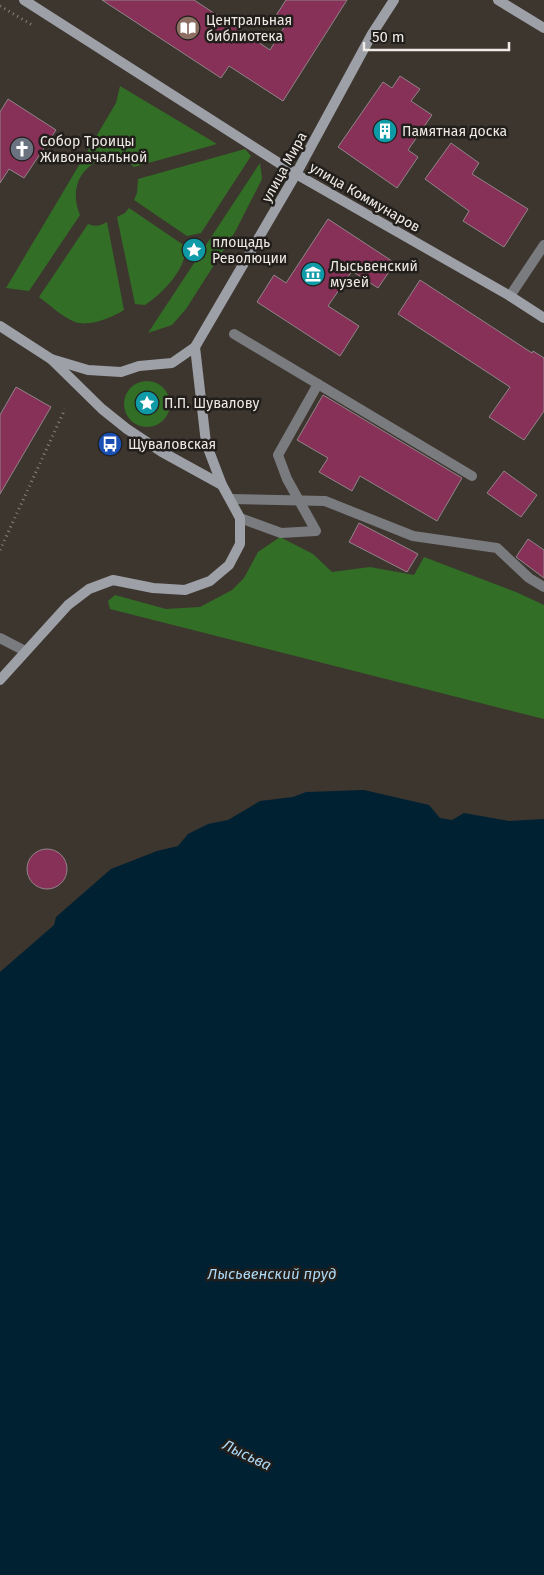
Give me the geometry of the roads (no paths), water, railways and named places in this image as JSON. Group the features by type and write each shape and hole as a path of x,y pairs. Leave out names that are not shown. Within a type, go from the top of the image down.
{"main road":[{"name":"улица Коммунаров","path":"24,0 296,174 510,296 544,318"},
{"name":"улица Мира","path":"195,347 296,174 372,34 394,0"},
{"path":"498,0 544,28"},
{"path":"0,326 51,359 102,409 126,429 162,452 222,485"},
{"path":"0,680 68,605 89,589 113,580 152,588 185,590 210,581 229,564 240,544 240,518 222,485 206,443 195,347 172,363 139,366 121,372 88,370 51,359"}],"lane":[{"path":"510,296 544,245"},
{"path":"234,334 472,476"},
{"path":"240,518 281,533 316,531 278,455 318,384"},
{"path":"231,499 325,501 412,536 498,548 529,578 544,587"},
{"path":"0,638 26,651"}],"water":[{"name":"Лысьвенский пруд","path":"364,790 429,805 440,818 452,820 464,813 509,821 544,819 544,1575 0,1575 0,972 54,925 56,917 111,869 157,851 178,846 188,834 208,824 228,820 260,801 293,797 306,792"}],"place":[{"name":"Центральная библиотека","path":"188,28"},
{"name":"Памятная доска","path":"385,131"},
{"name":"Собор Троицы Живоначальной","path":"22,149"},
{"name":"площадь Революции","path":"194,250"},
{"name":"Лысьвенский музей","path":"313,274"},
{"name":"П.П. Шувалову","path":"147,403"},
{"name":"Щуваловская","path":"110,444"}],"water label":[{"name":"Лысьва","path":"247,1455"}]}
